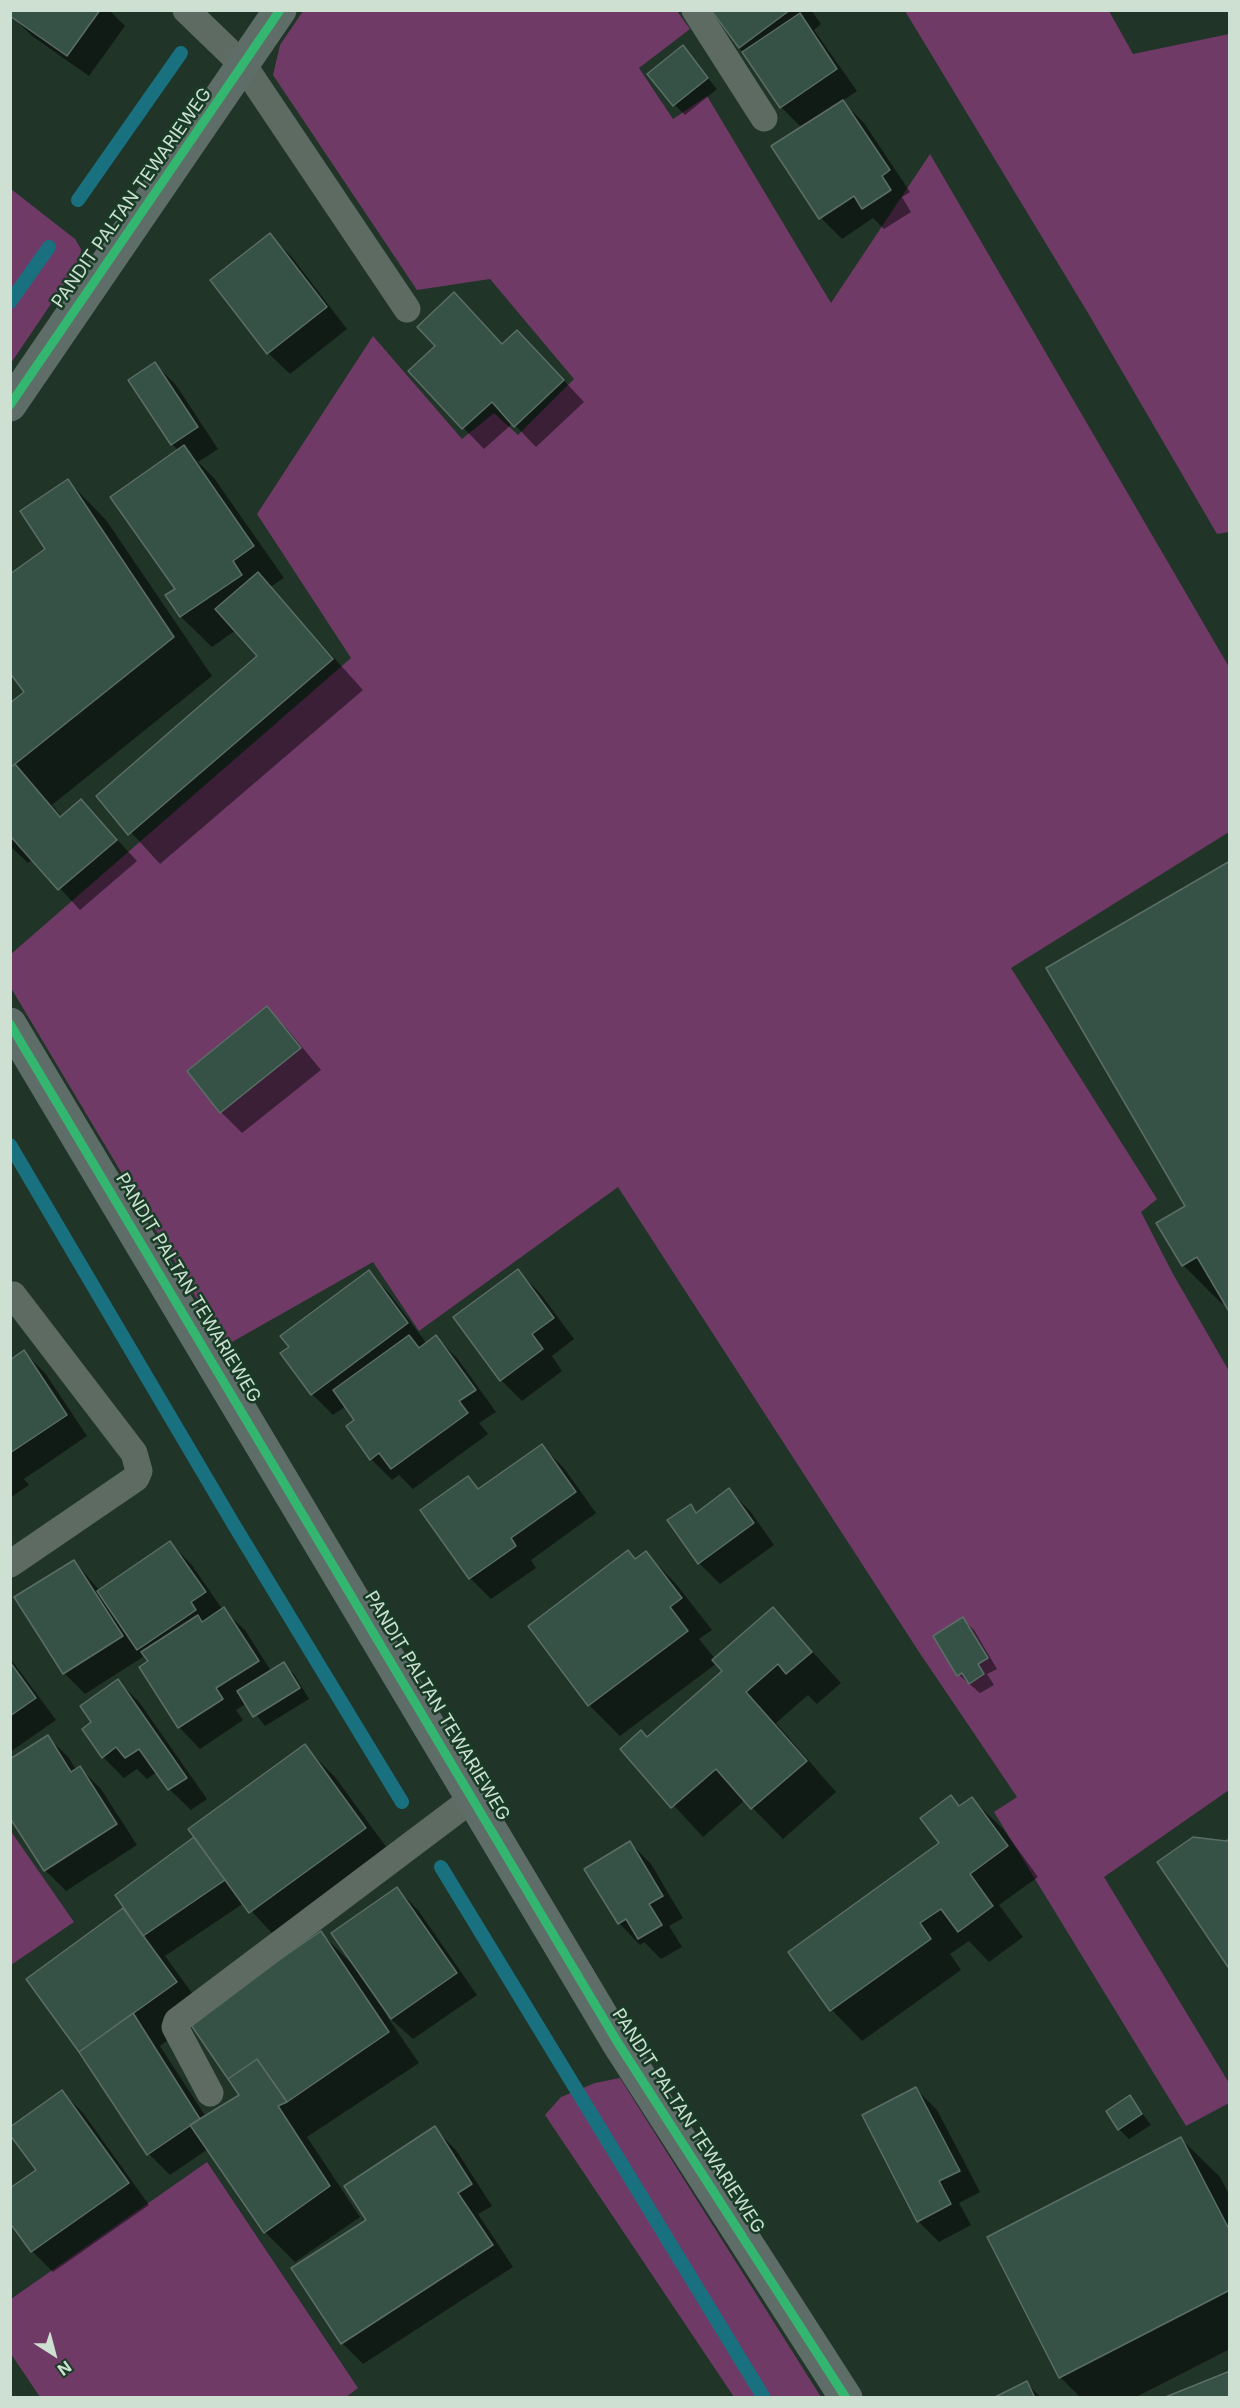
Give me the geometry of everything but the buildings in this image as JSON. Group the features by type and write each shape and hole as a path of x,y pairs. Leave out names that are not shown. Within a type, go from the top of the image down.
{"street":[{"name":"PANDIT PALTAN TEWARIEWEG","path":"10,405 244,66 280,10"},
{"name":"PANDIT PALTAN TEWARIEWEG","path":"10,1024 618,2043 846,2397"}],"lane":[{"path":"186,10 244,66 407,309"},
{"path":"695,10 764,118"},
{"path":"10,1564 136,1478 139,1471 134,1453 13,1295"},
{"path":"210,2093 175,2027 177,2020 472,1799"}],"shaded area":[{"path":"303,11 677,11 690,29 639,68 673,119 707,96 831,303 930,154 1229,667 1229,832 1011,968 1157,1199 1141,1212 1173,1274 1229,1371 1229,1790 1104,1877 1229,2083 1229,2103 1186,2126 994,1812 1017,1797 919,1652 618,1187 419,1331 373,1262 225,1346 11,988 11,954 351,658 257,514 373,336 462,439 494,413 518,435 574,379 490,279 417,290 273,75 280,45"},
{"path":"905,11 1109,11 1133,54 1229,34 1229,532 1217,534 1088,313"},
{"path":"11,189 75,239 81,249 80,261 11,363"},
{"path":"10,1830 74,1922 11,1965 10,1965"},
{"path":"620,2078 821,2397 734,2397 545,2115 561,2097 595,2083"},
{"path":"207,2162 358,2388 345,2398 40,2397 11,2354 11,2299"}],"waterway":[{"path":"78,200 181,53"},
{"path":"10,302 49,247"},
{"path":"10,1145 234,1525 402,1802"},
{"path":"441,1867 764,2398"}],"cycle path":[{"path":"10,405 280,10"},
{"path":"10,1024 618,2043 846,2398"}]}
